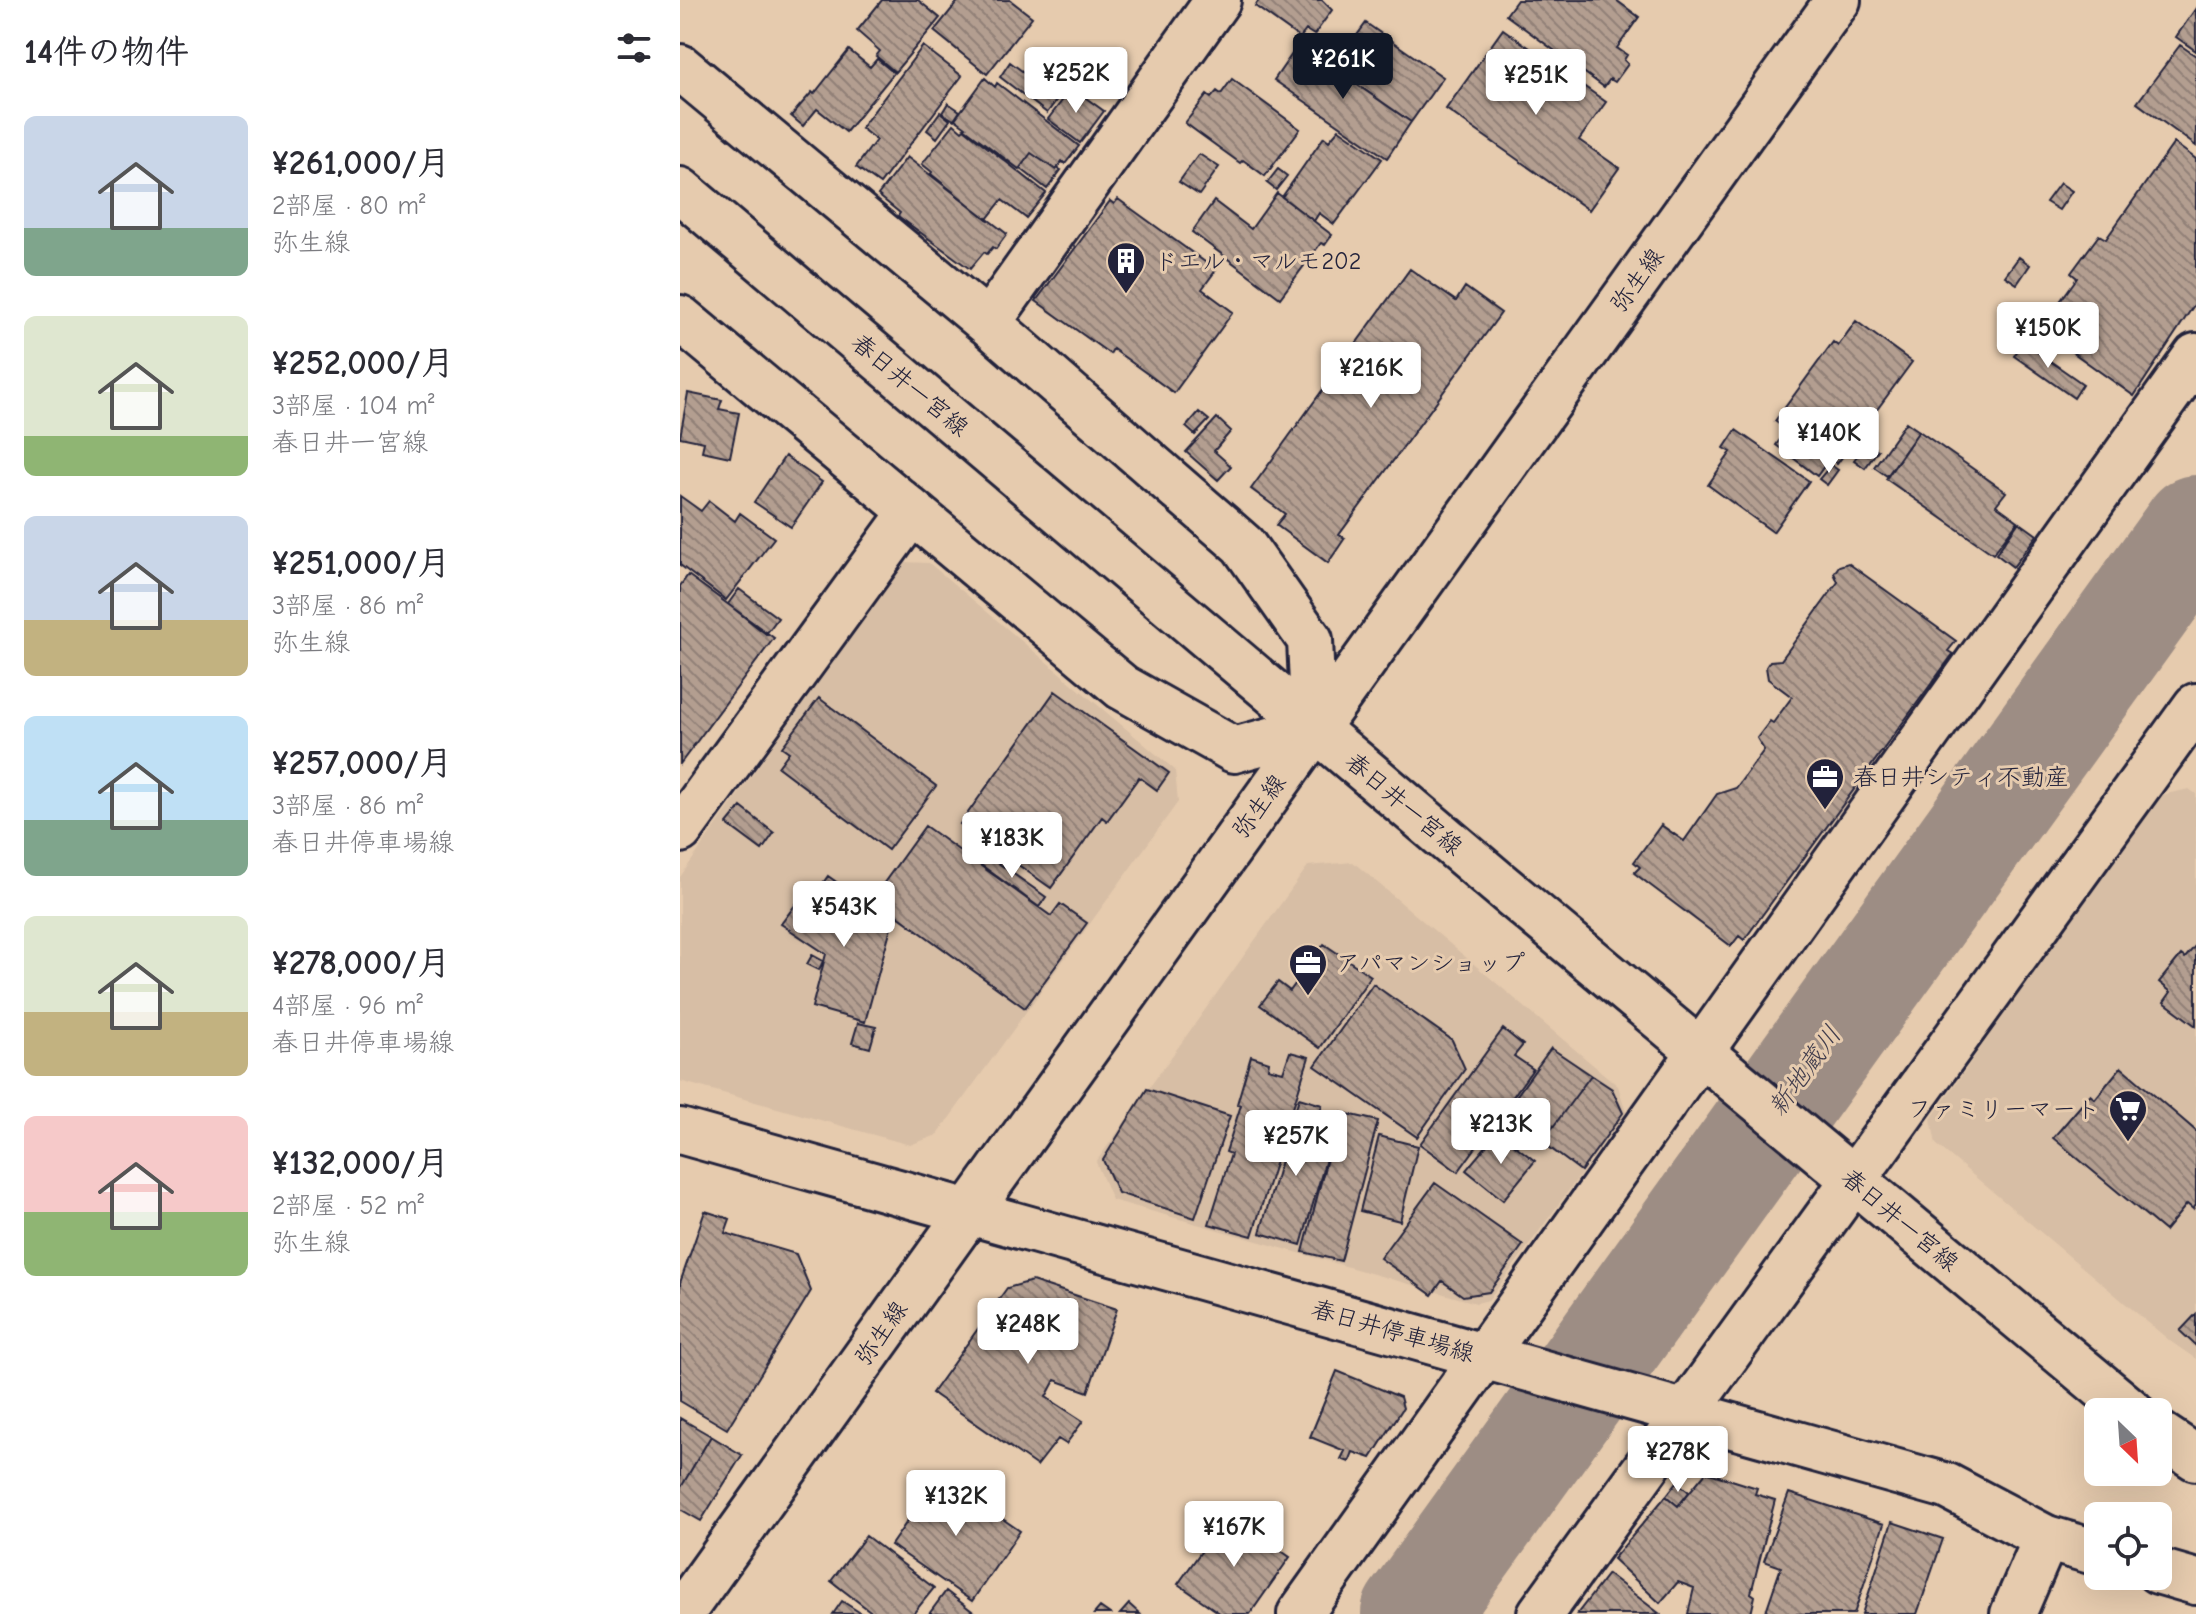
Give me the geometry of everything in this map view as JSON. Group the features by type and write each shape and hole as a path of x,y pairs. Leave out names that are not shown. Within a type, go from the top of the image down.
{"street":[{"path":"988,323 1218,0"},
{"name":"弥生線","path":"681,1614 1838,0"},
{"path":"680,67 988,323 1243,545 1310,640 1314,728 1234,750 1122,687 680,318"},
{"name":"春日井一宮線","path":"680,190 1314,728 2115,1398"},
{"path":"1300,1614 1500,1361 1716,1064 2196,356"},
{"path":"680,830 911,513"},
{"path":"1540,1614 1670,1408 1842,1172 2182,756 2196,706"},
{"name":"春日井停車場線","path":"680,1131 1947,1486 2046,1538 2084,1549"},
{"path":"2172,1442 2196,1458"},
{"path":"2013,1614 2046,1538"},
{"path":"2172,1575 2196,1582"}],"shaded area":[{"path":"903,562 929,563 1175,770 1178,802 937,1135 910,1145 680,1081 680,877"},
{"path":"2189,789 2196,794 2196,1359 2170,1341 1936,1144 1931,1119 2157,796"},
{"path":"1353,862 1618,1086 1626,1112 1489,1300 1476,1303 1112,1200 1096,1162 1308,866"}],"building":[{"path":"882,0 918,0 940,18 895,72 876,56 880,51 857,31"},
{"path":"959,0 1010,0 1032,17 987,74 934,31"},
{"path":"1259,0 1322,0 1332,10 1314,35 1306,30 1300,38 1255,6"},
{"path":"1517,0 1616,0 1639,17 1617,48 1627,55 1624,60 1628,64 1615,82 1610,79 1604,87 1506,15"},
{"path":"2196,8 2196,51 2176,37"},
{"path":"1366,23 1443,77 1411,122 1333,68"},
{"path":"1503,29 1606,102 1579,140 1619,168 1589,210 1446,109"},
{"path":"1299,44 1411,122 1387,158 1274,80"},
{"path":"2180,45 2196,56 2196,146 2137,103"},
{"path":"923,46 962,76 880,184 856,167 876,140 861,128"},
{"path":"849,50 870,67 877,59 894,73 846,132 817,109 803,126 791,116 812,92 814,94"},
{"path":"1010,62 1058,98 1047,113 1000,77"},
{"path":"985,78 995,87 997,83 1079,146 1065,164 1062,161 1056,170 1031,153 1019,169 955,119"},
{"path":"1232,79 1300,129 1265,176 1243,160 1240,163 1185,123 1207,95 1211,98 1217,91 1221,94"},
{"path":"1072,88 1104,111 1080,143 1048,119"},
{"path":"948,103 960,111 954,120 942,113"},
{"path":"940,112 950,120 937,138 927,130"},
{"path":"954,124 1046,193 1026,218 1002,200 987,219 922,164"},
{"path":"1339,129 1382,159 1334,224 1319,213 1314,221 1282,197 1324,137 1329,141"},
{"path":"2174,143 2196,159 2196,302 2134,396 2040,329 2077,278 2071,273 2099,235 2106,239"},
{"path":"1031,153 1056,170 1061,170 1047,189 1020,168"},
{"path":"1199,154 1219,167 1199,195 1179,182"},
{"path":"907,157 1007,234 996,249 993,247 987,254 984,252 970,269 898,216 900,213 878,195"},
{"path":"1278,169 1287,176 1276,190 1267,183"},
{"path":"2060,183 2072,191 2059,210 2046,202"},
{"path":"1277,193 1332,235 1325,245 1321,243 1280,298 1192,232 1214,201 1251,229"},
{"name":"ドエル・マルモ202","path":"1118,199 1216,270 1202,289 1233,312 1174,393 1113,349 1110,354 1036,301 1110,201 1114,204"},
{"path":"2019,257 2030,265 2017,284 2005,276"},
{"path":"1410,269 1456,301 1465,287 1501,313 1339,535 1345,538 1328,563 1276,525 1285,514 1251,489"},
{"path":"1856,321 1912,362 1837,464 1830,458 1817,476 1776,445 1787,430 1775,421 1833,342 1838,346"},
{"path":"2023,342 2083,384 2074,398 2014,356"},
{"path":"688,393 722,400 719,409 739,413 730,457 702,451 704,442 680,437"},
{"path":"1199,412 1209,420 1195,435 1186,427"},
{"path":"1217,418 1231,431 1214,451 1231,466 1218,480 1186,452"},
{"path":"1906,422 1919,431 1887,476 1874,467"},
{"path":"1736,430 1809,481 1773,532 1708,485 1731,452 1724,448"},
{"path":"1919,431 2006,492 1996,505 2018,521 1993,554 1886,479"},
{"path":"1867,443 1878,450 1865,468 1854,460"},
{"path":"785,456 822,482 791,527 754,502"},
{"path":"1831,465 1838,470 1827,485 1819,479"},
{"path":"680,496 701,511 709,501 735,521 740,513 774,538 726,600 680,565"},
{"path":"2019,522 2037,535 2013,567 1996,554"},
{"path":"1848,563 1956,641 1948,651 1953,654 1744,940 1739,936 1731,946 1634,873 1640,867 1634,862 1661,825 1684,841 1717,794 1736,788 1764,750 1757,738 1770,721 1773,723 1792,697 1768,679 1766,667 1770,661 1781,660 1838,582 1834,573 1839,566"},
{"path":"688,575 774,638 680,764 680,586"},
{"path":"739,589 778,618 766,634 728,604"},
{"path":"1055,691 1169,773 1157,790 1139,777 1107,821 1102,817 1051,888 960,824"},
{"path":"819,698 936,786 888,850 778,767 789,752 782,747"},
{"path":"741,807 774,833 762,850 727,824"},
{"path":"925,826 1051,916 1060,904 1087,923 1025,1008 873,898"},
{"path":"984,853 1046,897 1039,907 977,862"},
{"path":"828,876 835,881 811,915 804,910"},
{"path":"835,881 893,920 865,1022 812,1007 826,954 781,924 796,904 811,915"},
{"path":"1324,944 1371,976 1320,1048 1260,1005 1278,982 1290,991"},
{"path":"2196,945 2196,1026 2164,1002 2171,992 2159,982 2181,955 2185,958"},
{"path":"812,955 823,961 819,970 807,964"},
{"path":"1373,984 1452,1040 1465,1069 1417,1137 1315,1066"},
{"path":"858,1023 876,1027 870,1048 852,1043"},
{"path":"1503,1029 1523,1045 1514,1056 1533,1069 1458,1172 1420,1144"},
{"path":"1551,1048 1591,1075 1542,1142 1502,1116"},
{"path":"1290,1052 1309,1057 1252,1236 1209,1224 1231,1154 1226,1152 1241,1105 1237,1104 1251,1056 1269,1062 1268,1068 1283,1072"},
{"path":"2121,1067 2196,1131 2196,1205 2193,1209 2187,1204 2165,1231 2053,1138 2090,1095 2095,1099"},
{"path":"1591,1075 1612,1089 1623,1113 1581,1171 1542,1142"},
{"path":"1147,1089 1230,1116 1195,1218 1118,1193 1103,1160"},
{"path":"1299,1098 1322,1105 1310,1146 1328,1152 1301,1245 1260,1233"},
{"path":"1339,1112 1378,1121 1341,1261 1303,1252"},
{"path":"1498,1132 1535,1161 1503,1200 1466,1170"},
{"path":"1379,1136 1418,1146 1400,1221 1360,1211"},
{"path":"1435,1183 1523,1245 1489,1292 1463,1296 1442,1281 1432,1295 1380,1258"},
{"path":"705,1211 730,1219 725,1233 796,1254 811,1291 727,1429 680,1401 680,1283"},
{"path":"1032,1281 1117,1309 1088,1392 1055,1380 1046,1397 1083,1421 1066,1444 1058,1439 1037,1466 932,1393 1007,1288"},
{"path":"2196,1314 2196,1346 2180,1331"},
{"path":"1337,1371 1400,1397 1403,1408 1371,1458 1353,1452 1349,1462 1341,1459 1345,1451 1310,1437"},
{"path":"680,1418 711,1436 680,1489"},
{"path":"711,1436 742,1455 701,1521 680,1509 680,1489"},
{"path":"1706,1472 1757,1488 1755,1494 1775,1500 1751,1593 1755,1596 1751,1614 1688,1614 1694,1588 1678,1582 1660,1603 1613,1559 1666,1496 1678,1506"},
{"path":"939,1475 1020,1531 972,1601 891,1545"},
{"path":"1677,1482 1689,1492 1678,1506 1666,1496"},
{"path":"1789,1493 1884,1524 1854,1614 1765,1614 1781,1567 1764,1561"},
{"path":"1228,1514 1290,1557 1250,1614 1221,1614 1178,1584"},
{"path":"1892,1522 1943,1539 1917,1614 1862,1614"},
{"path":"866,1536 934,1588 913,1614 874,1614 831,1581"},
{"path":"1608,1574 1660,1614 1577,1614"},
{"path":"946,1591 976,1614 929,1614"},
{"path":"842,1601 862,1614 833,1614"},
{"path":"1129,1604 1140,1614 1120,1614"},
{"path":"1100,1607 1110,1614 1094,1614"}],"waterway":[{"name":"新地蔵川","path":"1414,1614 2196,528"}],"place":[{"name":"ドエル・マルモ202","path":"1126,295"},
{"name":"春日井シティ不動産","path":"1825,811"},
{"name":"アパマンショップ","path":"1308,997"},
{"name":"ファミリーマート","path":"2128,1143"}]}
